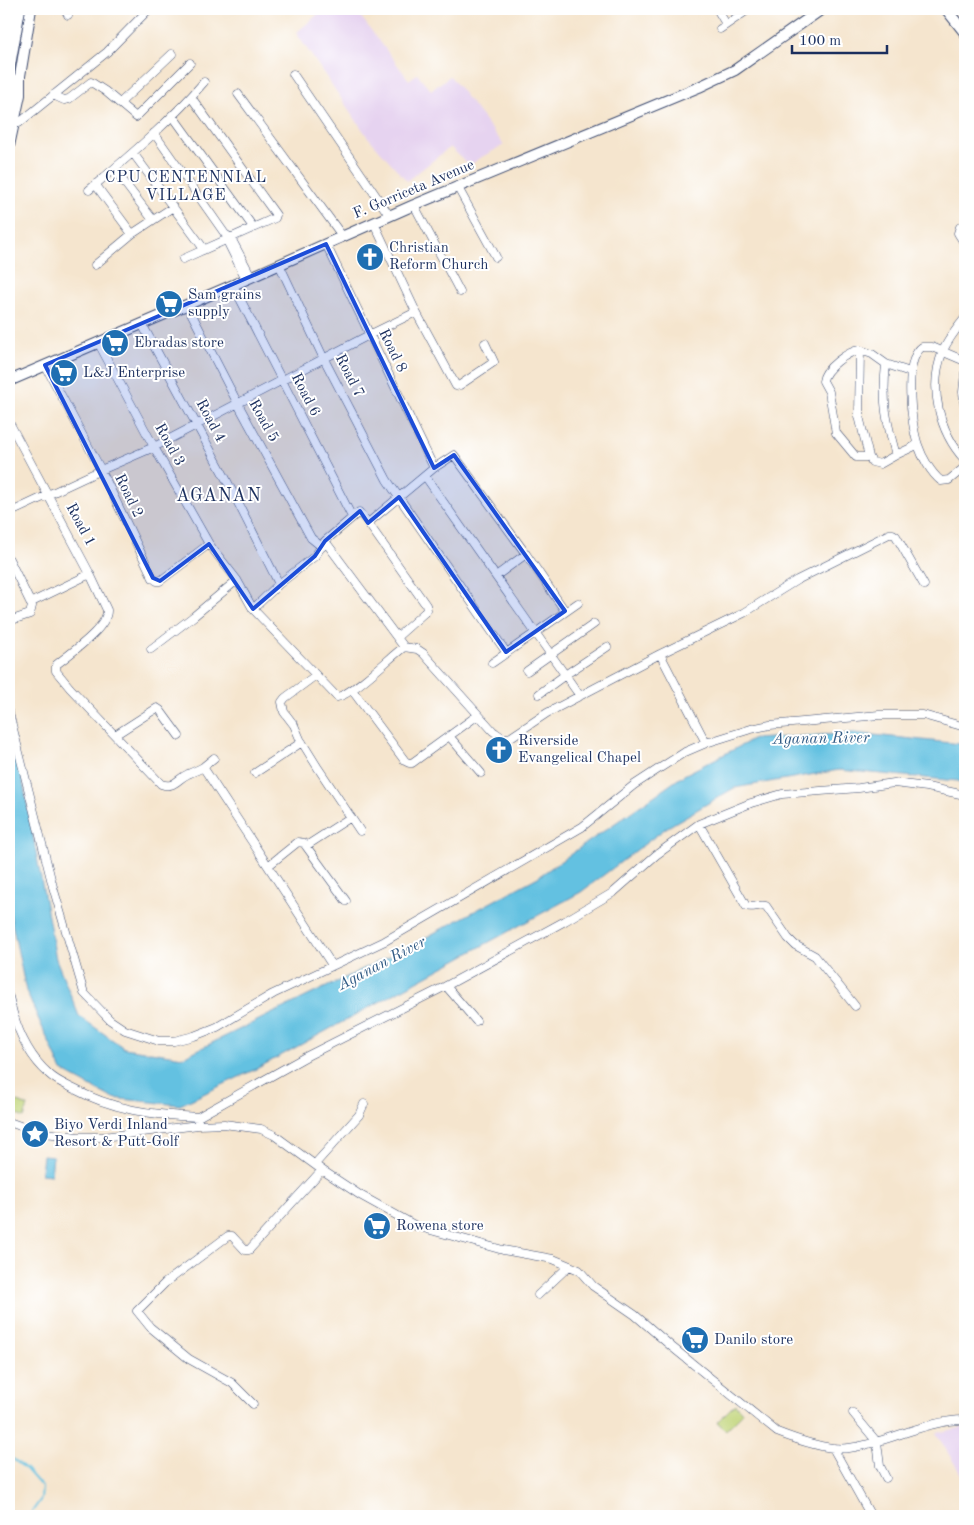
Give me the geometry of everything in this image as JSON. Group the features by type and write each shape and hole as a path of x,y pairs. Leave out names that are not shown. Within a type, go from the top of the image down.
{"main road":[{"path":"9,71 10,50 20,9"},
{"path":"9,146 20,95 20,76 31,9"},
{"name":"F. Gorriceta Avenue","path":"9,381 458,186 699,87 735,70 822,9"},
{"path":"946,9 965,33"},
{"path":"10,50 25,51"}],"street":[{"path":"14,122 19,123 107,52 149,9"},
{"path":"716,9 723,26 750,9"},
{"path":"120,103 172,54"},
{"path":"53,95 64,100 91,82 95,83 136,117 190,63"},
{"path":"293,74 389,216"},
{"path":"89,190 133,153 204,82"},
{"path":"238,94 343,237"},
{"path":"183,259 227,237 275,218 276,215 191,97"},
{"path":"172,115 253,226"},
{"path":"154,133 227,237 249,278"},
{"path":"133,153 204,250"},
{"path":"114,169 153,220"},
{"path":"95,184 132,234"},
{"path":"458,186 496,257"},
{"path":"414,205 460,292"},
{"path":"95,265 132,234 173,207"},
{"path":"374,223 416,312 456,386 494,362 485,343"},
{"path":"965,224 958,233 965,244"},
{"name":"Road 8","path":"326,244 434,468"},
{"path":"367,256 386,247"},
{"name":"Road 7","path":"279,264 386,480 506,652"},
{"name":"Road 6","path":"233,285 352,517"},
{"name":"Road 5","path":"187,305 311,538 323,544 404,647"},
{"path":"9,513 154,447 416,312"},
{"path":"965,318 943,352 937,380 938,408 947,434 965,460"},
{"name":"Road 4","path":"142,324 226,480 279,584"},
{"name":"Road 3","path":"98,342 209,544 237,580 253,609 337,697 352,690"},
{"path":"965,361 932,347 922,347 916,350 910,372 912,419 918,445 927,464 940,481 949,480 965,467"},
{"path":"869,457 856,457 836,434 829,392 822,381 826,372 840,359 854,351 860,350 872,354 886,364 910,372"},
{"path":"860,350 858,416 872,462 880,464 918,445"},
{"path":"886,364 884,384 885,414 896,455"},
{"name":"Road 2","path":"45,365 100,470 153,578 160,581 209,544"},
{"path":"965,374 963,392 965,410"},
{"name":"Road 1","path":"9,422 90,574 107,610 107,615 87,640 56,665 55,668 70,688 115,736"},
{"path":"368,523 434,468 454,455 526,554 565,612"},
{"path":"425,476 580,696"},
{"path":"253,609 279,584 315,556 323,544 359,512 426,605 427,610 397,637"},
{"path":"478,715 412,763 409,763 405,761 352,690 404,647 417,649 423,653 493,730 502,738 506,738 547,713 744,613 798,580 889,534 896,536 924,585"},
{"path":"496,576 526,554"},
{"path":"9,559 32,606 30,614 9,621"},
{"path":"30,603 90,574"},
{"path":"151,649 237,580"},
{"path":"492,663 578,603"},
{"path":"527,671 594,624"},
{"path":"539,694 607,647"},
{"path":"660,654 706,743"},
{"path":"316,675 282,702 284,712 360,832"},
{"path":"179,736 157,708 115,736 161,784 167,786 174,785 214,758"},
{"path":"9,713 84,993 110,1020 125,1030 159,1041 174,1041 217,1027 273,994 385,941 582,827 660,768 685,752 706,743 751,728 879,715 923,715 965,727"},
{"path":"449,736 481,773"},
{"path":"255,773 302,742"},
{"path":"203,767 332,965"},
{"path":"9,1122 37,1132 78,1137 103,1137 198,1121 307,1056 446,986 565,921 614,892 656,855 699,824 751,802 782,794 859,788 894,783 927,787 965,795"},
{"path":"306,846 351,817"},
{"path":"699,824 746,906 749,908 761,905 766,906 788,938 795,945 815,956 856,1006"},
{"path":"268,866 298,842 301,842 306,846 346,901"},
{"path":"446,986 476,1021"},
{"path":"9,997 13,1016 22,1039 48,1074 58,1081 84,1095 112,1106 198,1121 261,1129 274,1134 322,1170 360,1195 416,1226 503,1250 553,1258 579,1270 593,1286 635,1315 777,1432 802,1441 847,1449 950,1420 965,1420"},
{"path":"315,1164 359,1115 364,1104"},
{"path":"253,1404 232,1383 189,1360 150,1327 137,1311 165,1282 228,1236 232,1236 245,1250 249,1250 322,1170"},
{"path":"538,1295 569,1266"},
{"path":"853,1413 877,1442 880,1466 886,1478"},
{"path":"833,1448 871,1516"}],"highlighted area":[{"path":"326,244 434,468 454,455 565,611 506,652 399,497 368,523 360,511 325,541 315,556 253,609 209,544 160,581 153,578 45,365"}],"shaded area":[{"path":"324,9 355,9 409,80 417,74 431,90 450,76 504,145 478,159 470,166 450,147 407,181 367,136 296,33"},
{"path":"965,1427 965,1481 936,1433"}],"green space":[{"path":"9,1099 28,1106 24,1118 9,1111"},
{"path":"735,1404 743,1413 726,1430 717,1422"}],"water":[{"name":"Aganan River","path":"9,722 22,777 56,959 79,1016 124,1048 183,1057 408,947 538,877 684,775 754,739 854,733 961,744 965,746 965,784 958,781 839,770 734,788 666,828 581,892 258,1068 180,1105 112,1098 62,1071 26,991 9,908"},
{"path":"43,1155 53,1156 51,1175 41,1174"}],"waterway":[{"path":"9,1456 26,1469 42,1487 41,1499 29,1516"}],"place":[{"name":"Christian Reform Church","path":"370,257"},
{"name":"Sam grains supply","path":"169,304"},
{"name":"Ebradas store","path":"115,343"},
{"name":"L&J Enterprise","path":"64,373"},
{"name":"Riverside Evangelical Chapel","path":"499,750"},
{"name":"Biyo Verdi Inland Resort & Putt-Golf","path":"35,1134"},
{"name":"Rowena store","path":"377,1226"},
{"name":"Danilo store","path":"695,1340"}],"district":[{"name":"CPU CENTENNIAL VILLAGE","path":"186,187"},
{"name":"AGANAN","path":"219,496"}]}
